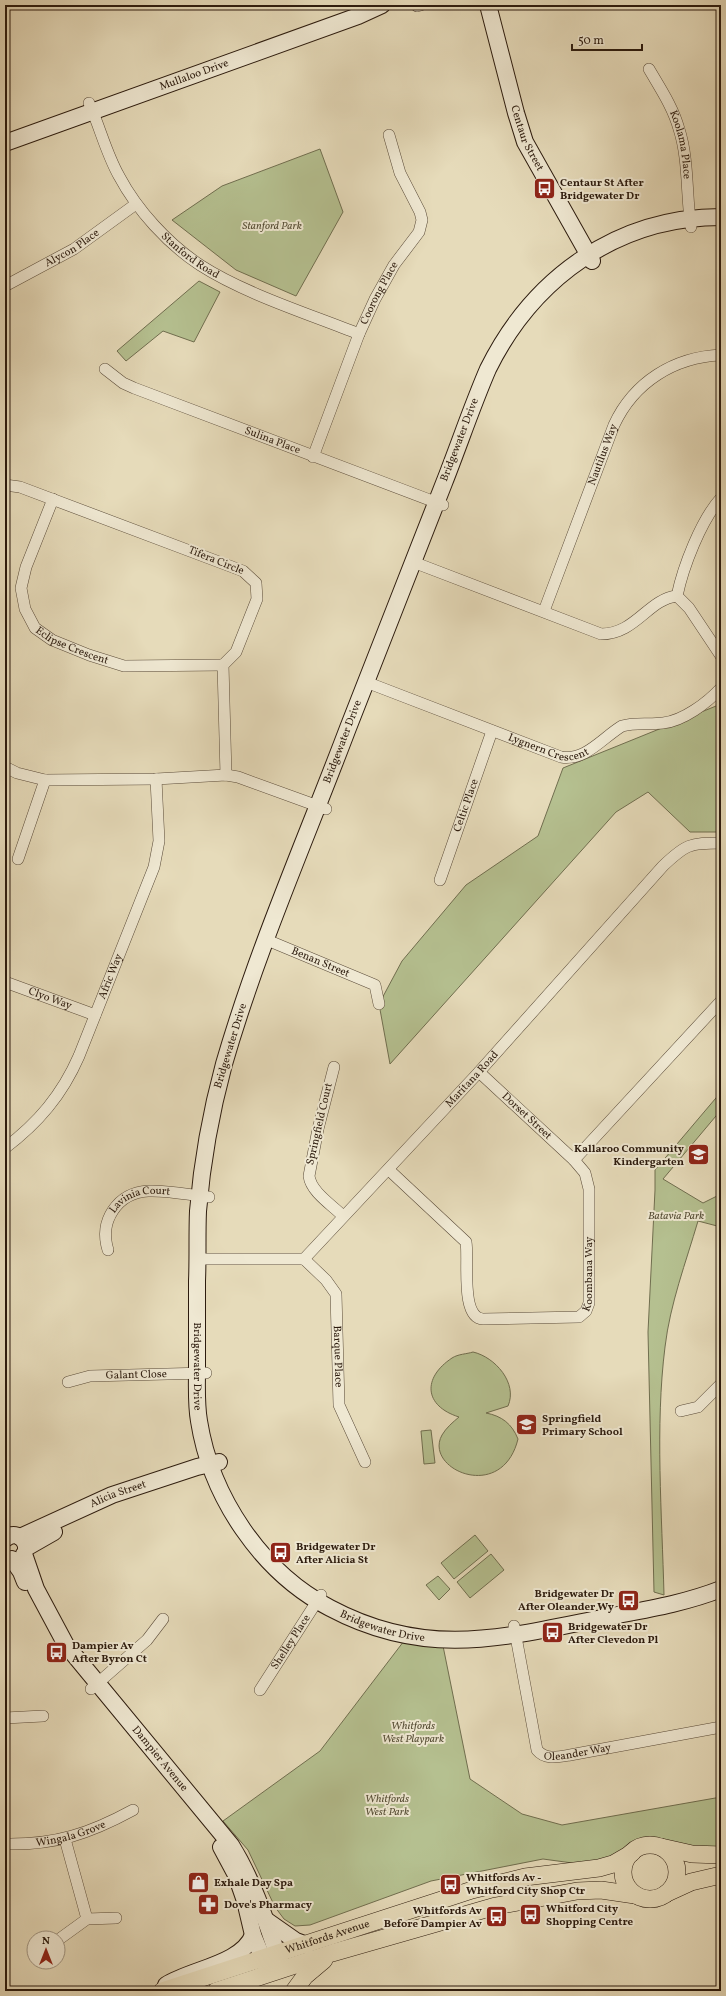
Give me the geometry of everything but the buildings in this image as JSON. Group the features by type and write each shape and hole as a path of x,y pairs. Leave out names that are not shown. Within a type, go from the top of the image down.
{"main road":[{"path":"721,1855 692,1854 657,1846 644,1846 632,1852 624,1867 623,1876 626,1884 635,1895 644,1899 651,1899 658,1898 707,1876 721,1875"},
{"path":"657,1846 670,1854 677,1868 675,1883 667,1893"},
{"name":"Whitfords Avenue","path":"216,1991 237,1984 307,1944 472,1890 525,1877 599,1868 613,1864 632,1852"},
{"name":"Whitfords Avenue","path":"162,1991 273,1964 332,1953 496,1906 534,1898 589,1890 635,1895"},
{"path":"294,1991 305,1976 332,1953"},
{"path":"237,1984 259,1991"}],"street":[{"name":"Mullaloo Drive","path":"5,143 91,107 362,5"},
{"name":"Mullaloo Drive","path":"5,134 91,107 358,16 382,5"},
{"name":"Centaur Street","path":"488,5 525,142 594,255"},
{"name":"Centaur Street","path":"497,5 522,104 538,150 594,255"},
{"name":"Koolama Place","path":"648,69 663,93 679,128 683,147 690,223"},
{"name":"Stanford Road","path":"91,107 118,176 136,204 169,239 199,265 239,286 359,334"},
{"name":"Coorong Place","path":"313,457 359,334 384,280 419,232 422,220 420,212 400,173 389,135"},
{"name":"Alycon Place","path":"5,286 74,249 136,204"},
{"name":"Bridgewater Drive","path":"690,223 721,218"},
{"name":"Bridgewater Drive","path":"721,226 672,222 631,233 594,255 543,304 528,321 504,356 496,372 440,504 270,942 225,1097 204,1196 206,1225 202,1259 201,1373 215,1466 226,1502 250,1538 285,1577 319,1598 373,1619 400,1627 443,1632 515,1630 678,1604 721,1588"},
{"name":"Nautilus Way","path":"544,611 614,425 624,406 639,389 661,371 695,357 721,355"},
{"name":"Sulina Place","path":"105,369 123,383 134,388 440,504"},
{"name":"Tifera Circle","path":"5,485 20,487 243,571 253,579 258,588 257,599 236,652 223,665"},
{"path":"677,596 680,580 706,517 721,498"},
{"name":"Eclipse Crescent","path":"53,499 26,567 22,588 25,608 35,628 52,640 89,655 124,666 223,665"},
{"path":"417,564 544,611 601,634 609,634 625,629 664,600 677,596"},
{"path":"677,596 689,608 721,656"},
{"path":"223,665 226,775"},
{"name":"Lygnern Crescent","path":"370,683 561,757 577,757 585,753 622,726 638,723 664,723 683,716 721,688"},
{"name":"Celtic Place","path":"440,880 492,731"},
{"path":"5,767 17,773 46,780 156,779 226,775 250,781 322,807"},
{"name":"Afric Way","path":"5,1148 31,1128 60,1093 69,1079 154,867 159,841 156,779"},
{"path":"18,859 46,780"},
{"name":"Maritana Road","path":"304,1259 343,1216 389,1170 479,1072 663,866 678,852 691,844 721,843"},
{"name":"Benan Street","path":"270,942 375,985 379,1004"},
{"name":"Clyo Way","path":"5,982 94,1015"},
{"path":"574,1160 721,1000"},
{"name":"Springfield Court","path":"334,1067 318,1129 309,1176 314,1189 343,1216"},
{"name":"Dorset Street","path":"479,1072 574,1160"},
{"name":"Koombana Way","path":"389,1170 466,1242 468,1299 471,1313 475,1317 483,1319 571,1319 583,1315 588,1308 589,1303 589,1183 585,1173 574,1160"},
{"name":"Lavinia Court","path":"108,1250 105,1229 108,1218 117,1205 131,1195 152,1191 204,1196"},
{"path":"202,1259 304,1259"},
{"name":"Barque Place","path":"304,1259 326,1280 336,1294 339,1405 365,1462"},
{"name":"Galant Close","path":"68,1382 90,1376 201,1373"},
{"path":"680,1411 698,1407 721,1384"},
{"name":"Alicia Street","path":"15,1547 41,1538 107,1506 215,1466"},
{"name":"Dampier Avenue","path":"5,1522 15,1547 20,1572 32,1600 48,1632 67,1660 94,1686 231,1845 243,1864 266,1920 273,1964"},
{"name":"Bridgewater Drive","path":"515,1630 680,1594 721,1578"},
{"name":"Shelley Place","path":"260,1690 319,1598"},
{"path":"94,1686 147,1640 163,1619"},
{"name":"Oleander Way","path":"515,1630 537,1750 540,1754 551,1757 570,1755 721,1727"},
{"name":"Dampier Avenue","path":"94,1686 204,1822 219,1844 236,1875 246,1900 253,1935 273,1964"},
{"path":"5,1718 44,1716"},
{"name":"Wingala Grove","path":"5,1844 65,1839 102,1826 133,1810"},
{"path":"65,1839 87,1919"},
{"path":"66,1934 87,1919 116,1918"},
{"path":"266,1920 296,1941 307,1944"},
{"path":"156,1991 185,1974 229,1958 250,1943 253,1935"}],"green space":[{"name":"Stanford Park","path":"320,149 343,212 296,296 236,270 172,220 222,186"},
{"path":"199,281 220,292 194,342 163,331 126,361 117,351"},
{"path":"721,704 721,832 690,832 648,792 616,812 390,1064 379,1004 402,961 466,885 538,836 563,768"},
{"name":"Batavia Park","path":"721,1092 721,1110 663,1179 703,1203 721,1194 721,1227 698,1221 674,1299 667,1331 660,1408 664,1595 654,1592 648,1332 655,1170"},
{"path":"473,1352 489,1359 502,1372 507,1380 510,1389 508,1406 486,1413 497,1416 506,1422 513,1429 518,1439 509,1459 497,1471 482,1475 467,1474 453,1468 444,1459 439,1448 442,1435 459,1417 447,1412 439,1406 433,1399 431,1391 432,1383 442,1366 454,1357"},
{"path":"431,1430 435,1463 424,1464 421,1431"},
{"path":"475,1535 488,1551 454,1579 441,1563"},
{"path":"491,1554 504,1570 470,1598 457,1582"},
{"path":"438,1576 450,1589 439,1600 426,1585"},
{"name":"Whitfords West Park","path":"407,1637 442,1641 470,1779 522,1814 562,1825 721,1797 721,1854 691,1851 651,1840 631,1844 616,1856 587,1865 543,1859 431,1881 310,1925 295,1926 284,1919 275,1907 248,1850 223,1821 320,1751"}],"place":[{"name":"Centaur St After Bridgewater Dr","path":"545,189"},
{"name":"Kallaroo Community Kindergarten","path":"699,1155"},
{"name":"Springfield Primary School","path":"527,1425"},
{"name":"Bridgewater Dr After Alicia St","path":"281,1553"},
{"name":"Bridgewater Dr After Oleander Wy","path":"629,1600"},
{"name":"Bridgewater Dr After Clevedon Pl","path":"553,1633"},
{"name":"Dampier Av After Byron Ct","path":"57,1652"},
{"name":"Exhale Day Spa","path":"199,1883"},
{"name":"Whitfords Av - Whitford City Shop Ctr","path":"451,1884"},
{"name":"Dove's Pharmacy","path":"208,1905"},
{"name":"Whitford City Shopping Centre","path":"531,1915"},
{"name":"Whitfords Av Before Dampier Av","path":"497,1917"}],"park label":[{"name":"Whitfords West Playpark","path":"413,1732"}]}
